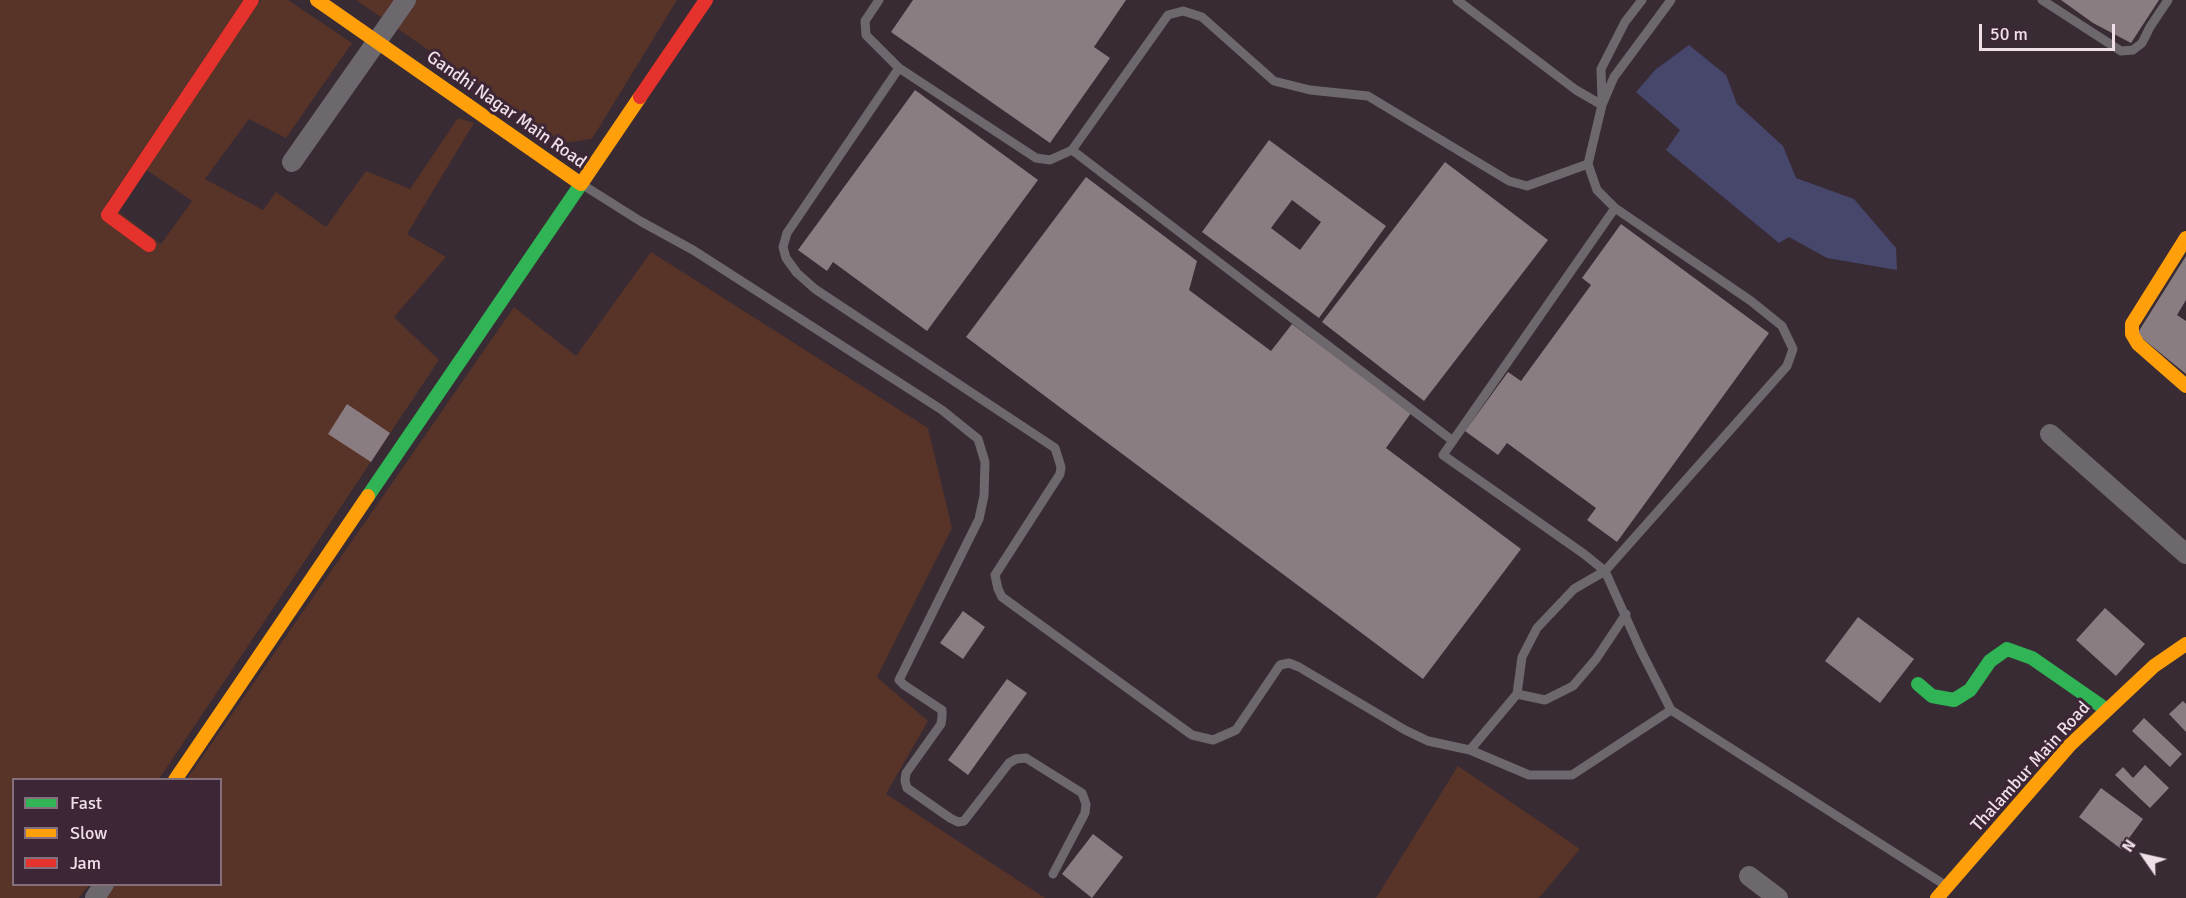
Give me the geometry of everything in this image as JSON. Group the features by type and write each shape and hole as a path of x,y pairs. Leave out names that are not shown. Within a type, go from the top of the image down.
{"street":[{"path":"149,245 108,215 252,0"},
{"name":"Gandhi Nagar Main Road","path":"317,0 581,184 706,0"},
{"path":"292,162 406,0"},
{"path":"176,778 581,184"},
{"path":"2186,238 2132,324 2133,334 2138,344 2186,386"},
{"path":"2050,434 2186,554"},
{"name":"Thalambur Main Road","path":"1936,898 2070,745 2154,666 2185,646"},
{"path":"1918,684 1932,696 1954,700 1970,690 1990,661 2007,649 2032,658 2107,710"},
{"path":"1749,876 1778,898"}],"lane":[{"path":"879,0 865,21 867,35 899,68 1036,158 1050,160 1072,150 1168,15 1183,11 1202,17 1274,81 1310,90 1368,96 1509,181 1527,186 1588,164"},
{"path":"1457,0 1576,90 1602,105"},
{"path":"1602,105 1601,69 1625,22 1642,0"},
{"path":"1470,750 1517,694 1521,657 1537,628 1574,589 1605,571 1787,366 1792,349 1782,326 1751,301 1615,208 1597,190 1588,164 1602,105 1614,77 1671,0"},
{"path":"2042,0 2121,51 2133,50 2142,43 2168,0"},
{"path":"899,68 787,233 783,247 786,258 797,273 815,289 1055,448 1061,467 1060,474 995,575 1002,597 1192,735 1213,740 1236,730 1280,665 1289,663 1428,741 1470,750 1529,775 1572,775 1671,710"},
{"path":"1072,150 1453,441"},
{"path":"581,184 640,221 693,250 942,410 978,439 985,462 984,496 979,519 899,680 903,685 942,710 941,724 906,773 904,781 907,788 958,822 964,821 1010,763 1016,759 1026,758 1036,764 1082,793 1086,804 1085,813 1053,874"},
{"path":"1615,208 1443,455 1605,571 1671,710 1948,886"},
{"path":"1517,694 1545,700 1573,686 1596,659 1626,614"}],"shaded area":[{"path":"0,0 244,0 107,203 161,244 192,201 145,169 261,0 288,0 352,43 286,138 249,119 205,179 263,210 276,192 326,227 366,171 410,189 458,118 474,123 407,234 446,257 394,317 439,360 160,778 12,778 12,886 88,886 79,898 0,898"},
{"path":"356,0 677,0 592,139 563,143"},
{"path":"1689,45 1726,75 1737,104 1783,146 1796,178 1854,199 1896,248 1897,270 1827,258 1789,237 1779,243 1666,150 1680,130 1636,92 1655,70"},
{"path":"651,252 928,428 952,528 877,677 928,721 886,794 1045,898 106,898 114,886 222,886 222,778 188,778 514,307 576,356"},
{"path":"1458,766 1580,849 1539,898 1376,898"}],"building":[{"path":"913,0 1126,0 1094,47 1110,58 1050,143 891,32"},
{"path":"2061,0 2159,0 2131,43 2093,23"},
{"path":"915,90 1038,180 927,331 833,262 827,271 798,250"},
{"path":"1269,140 1386,226 1319,318 1202,232","holes":["1292,200 1321,222 1300,250 1271,228"]},
{"path":"1445,162 1548,240 1424,401 1322,322"},
{"path":"1086,177 1197,261 1189,290 1271,351 1292,324 1411,413 1386,448 1521,549 1423,679 966,337"},
{"path":"1621,224 1769,333 1617,542 1587,520 1596,508 1507,443 1498,455 1465,431 1508,372 1521,381 1591,285 1582,278"},
{"path":"2186,256 2186,300 2177,315 2186,321 2186,374 2137,334"},
{"path":"347,404 390,433 371,462 328,434"},
{"path":"2105,608 2145,644 2116,676 2076,640"},
{"path":"963,611 985,627 963,659 940,643"},
{"path":"1858,617 1914,659 1880,703 1825,661"},
{"path":"1007,679 1027,693 968,775 948,760"},
{"path":"2183,701 2186,704 2186,732 2169,714"},
{"path":"2144,718 2182,754 2170,767 2132,731"},
{"path":"2145,765 2169,788 2150,808 2115,775 2123,767 2133,778"},
{"path":"2101,788 2143,819 2121,849 2079,817"},
{"path":"1093,834 1123,857 1092,898 1062,874"}],"traffic: fast":[{"path":"368,496 581,184"},
{"path":"1918,684 1932,696 1954,700 1970,690 1990,661 2007,649 2032,658 2107,710"}],"traffic: slow":[{"path":"317,0 581,184 640,97"},
{"path":"2186,238 2132,324 2132,334 2138,344 2186,386"},
{"path":"176,778 368,496"},
{"path":"1937,898 2070,745 2154,666 2186,644"}],"traffic: jam":[{"path":"149,245 108,215 252,0"},
{"path":"640,97 706,0"}]}
